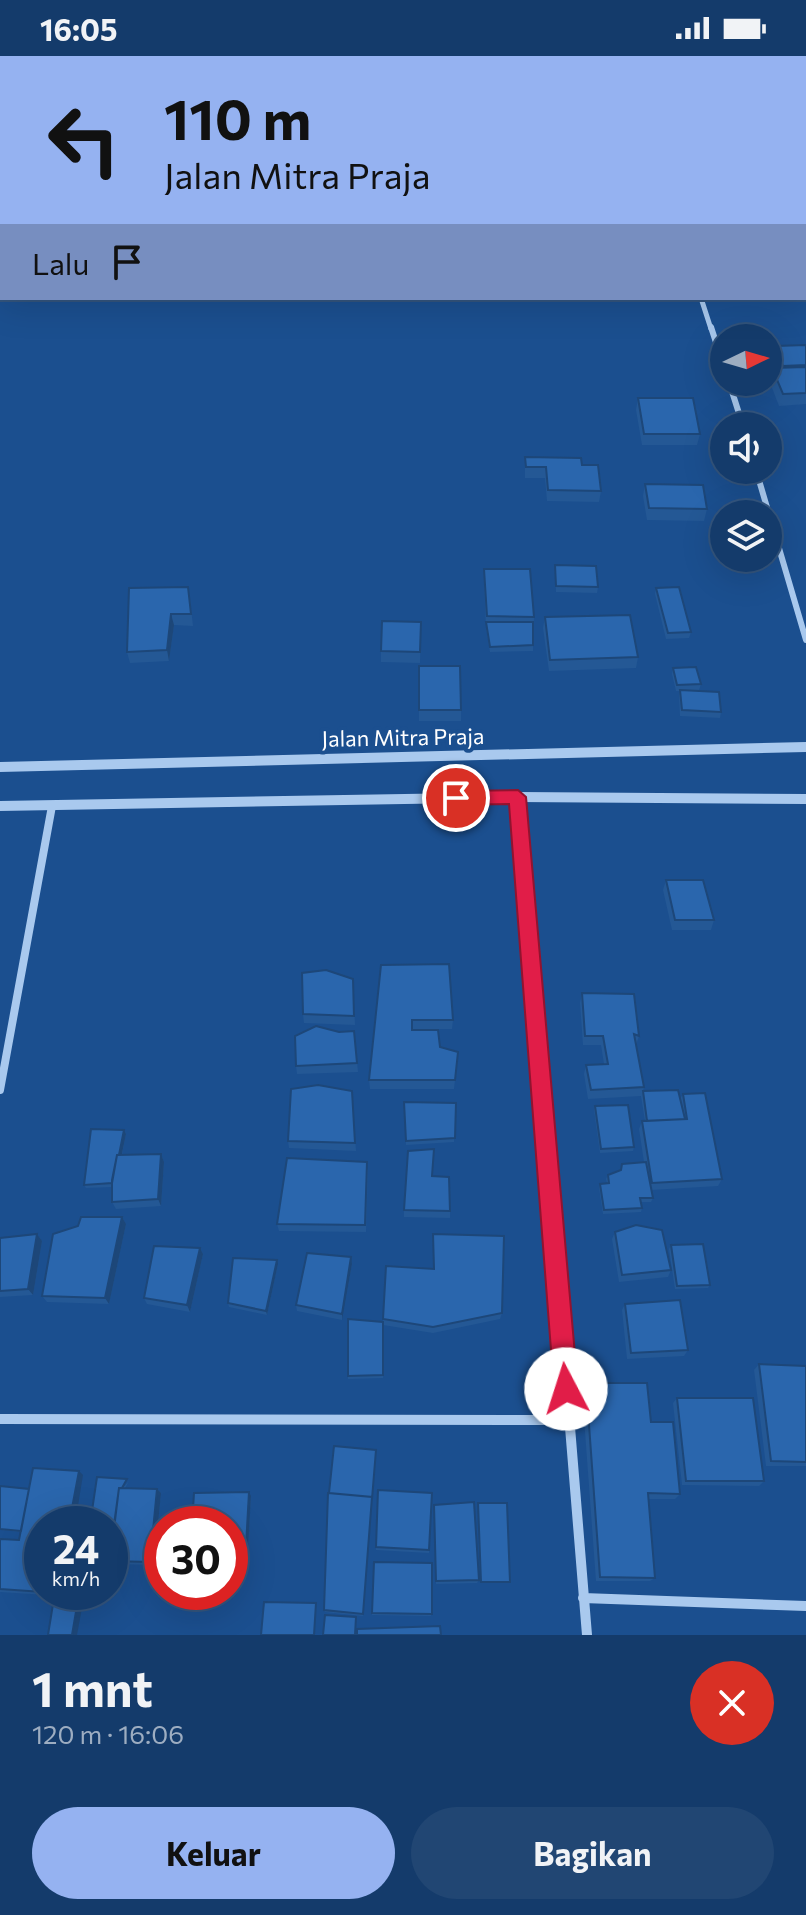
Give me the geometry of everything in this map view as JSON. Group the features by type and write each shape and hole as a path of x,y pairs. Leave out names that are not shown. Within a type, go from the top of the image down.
{"street":[{"path":"702,300 710,325"},
{"path":"760,484 806,640"},
{"name":"Jalan Mitra Praja","path":"0,767 806,747"},
{"path":"0,806 518,797 806,799"},
{"path":"518,797 587,1635"},
{"path":"0,1090 52,806"},
{"path":"0,1419 568,1420"},
{"path":"583,1598 806,1606"}],"building":[{"path":"806,345 806,365 783,366 782,346"},
{"path":"806,367 806,393 783,394 782,368"},
{"path":"638,398 693,398 700,434 644,434"},
{"path":"525,457 581,458 582,465 598,465 601,491 548,490 546,467 526,467"},
{"path":"645,484 703,485 707,509 649,508"},
{"path":"555,565 596,566 598,587 556,586"},
{"path":"484,569 530,569 534,617 487,616"},
{"path":"188,587 191,614 171,614 167,650 127,652 129,588"},
{"path":"679,587 691,632 668,633 656,588"},
{"path":"630,615 638,657 550,660 545,617"},
{"path":"382,621 421,622 420,652 381,651"},
{"path":"486,622 533,622 533,645 490,647"},
{"path":"419,666 460,666 461,710 419,710"},
{"path":"696,667 701,684 677,685 673,668"},
{"path":"680,690 719,692 721,712 682,710"},
{"path":"666,880 703,880 714,920 675,920"},
{"path":"449,964 453,1020 412,1020 412,1030 438,1030 440,1047 458,1052 455,1080 369,1080 381,965"},
{"path":"326,970 353,979 354,1016 303,1014 302,973"},
{"path":"582,993 634,994 639,1036 634,1034 644,1087 591,1090 586,1065 608,1064 603,1036 585,1036"},
{"path":"316,1026 339,1032 354,1031 357,1063 296,1066 295,1036"},
{"path":"318,1085 352,1091 355,1143 288,1141 291,1089"},
{"path":"678,1090 685,1119 647,1121 643,1091"},
{"path":"705,1093 722,1179 652,1183 642,1121 687,1119 683,1094"},
{"path":"404,1102 456,1103 455,1138 406,1141"},
{"path":"628,1105 634,1147 601,1149 595,1106"},
{"path":"91,1129 124,1130 112,1183 84,1185"},
{"path":"434,1149 432,1176 449,1177 450,1211 404,1210 408,1151"},
{"path":"161,1154 158,1199 112,1202 117,1155"},
{"path":"287,1158 367,1162 365,1225 277,1224"},
{"path":"646,1162 653,1198 640,1198 642,1208 604,1210 600,1184 609,1183 608,1175 621,1170 622,1164"},
{"path":"81,1217 122,1217 105,1298 42,1296 53,1234 78,1226"},
{"path":"636,1225 662,1230 671,1270 622,1275 615,1232"},
{"path":"37,1234 28,1289 0,1291 0,1238"},
{"path":"433,1234 504,1236 502,1313 433,1327 383,1319 386,1266 434,1269"},
{"path":"703,1244 710,1285 677,1286 671,1245"},
{"path":"154,1246 200,1248 187,1305 144,1298"},
{"path":"307,1253 351,1257 342,1314 296,1305"},
{"path":"233,1258 277,1260 266,1311 228,1303"},
{"path":"680,1300 688,1350 631,1353 625,1304"},
{"path":"348,1319 383,1322 383,1375 348,1376"},
{"path":"759,1364 806,1366 806,1462 771,1461"},
{"path":"586,1383 647,1383 651,1422 673,1422 680,1494 648,1493 655,1578 600,1577"},
{"path":"677,1398 753,1398 764,1481 686,1481"},
{"path":"334,1446 376,1450 372,1499 329,1493"},
{"path":"33,1468 79,1471 72,1506 26,1506"},
{"path":"97,1477 127,1479 119,1488 117,1506 93,1506"},
{"path":"0,1486 29,1489 21,1531 0,1529"},
{"path":"119,1488 157,1489 155,1506 144,1506 144,1562 128,1561 128,1506 117,1506"},
{"path":"378,1490 432,1493 429,1550 376,1547"},
{"path":"249,1492 248,1510 248,1506 193,1506 194,1493"},
{"path":"328,1493 372,1497 363,1614 324,1610"},
{"path":"474,1502 479,1580 436,1581 434,1505"},
{"path":"478,1503 507,1503 510,1582 481,1582"},
{"path":"24,1514 24,1591 0,1589 0,1539 19,1540"},
{"path":"374,1562 432,1563 432,1614 372,1613"},
{"path":"264,1602 316,1603 314,1635 261,1635"},
{"path":"52,1610 76,1610 72,1635 48,1635"},
{"path":"325,1615 356,1617 355,1635 323,1635"},
{"path":"440,1626 441,1635 357,1635 357,1629"}],"route":[{"path":"456,798 518,797 566,1389"}]}
